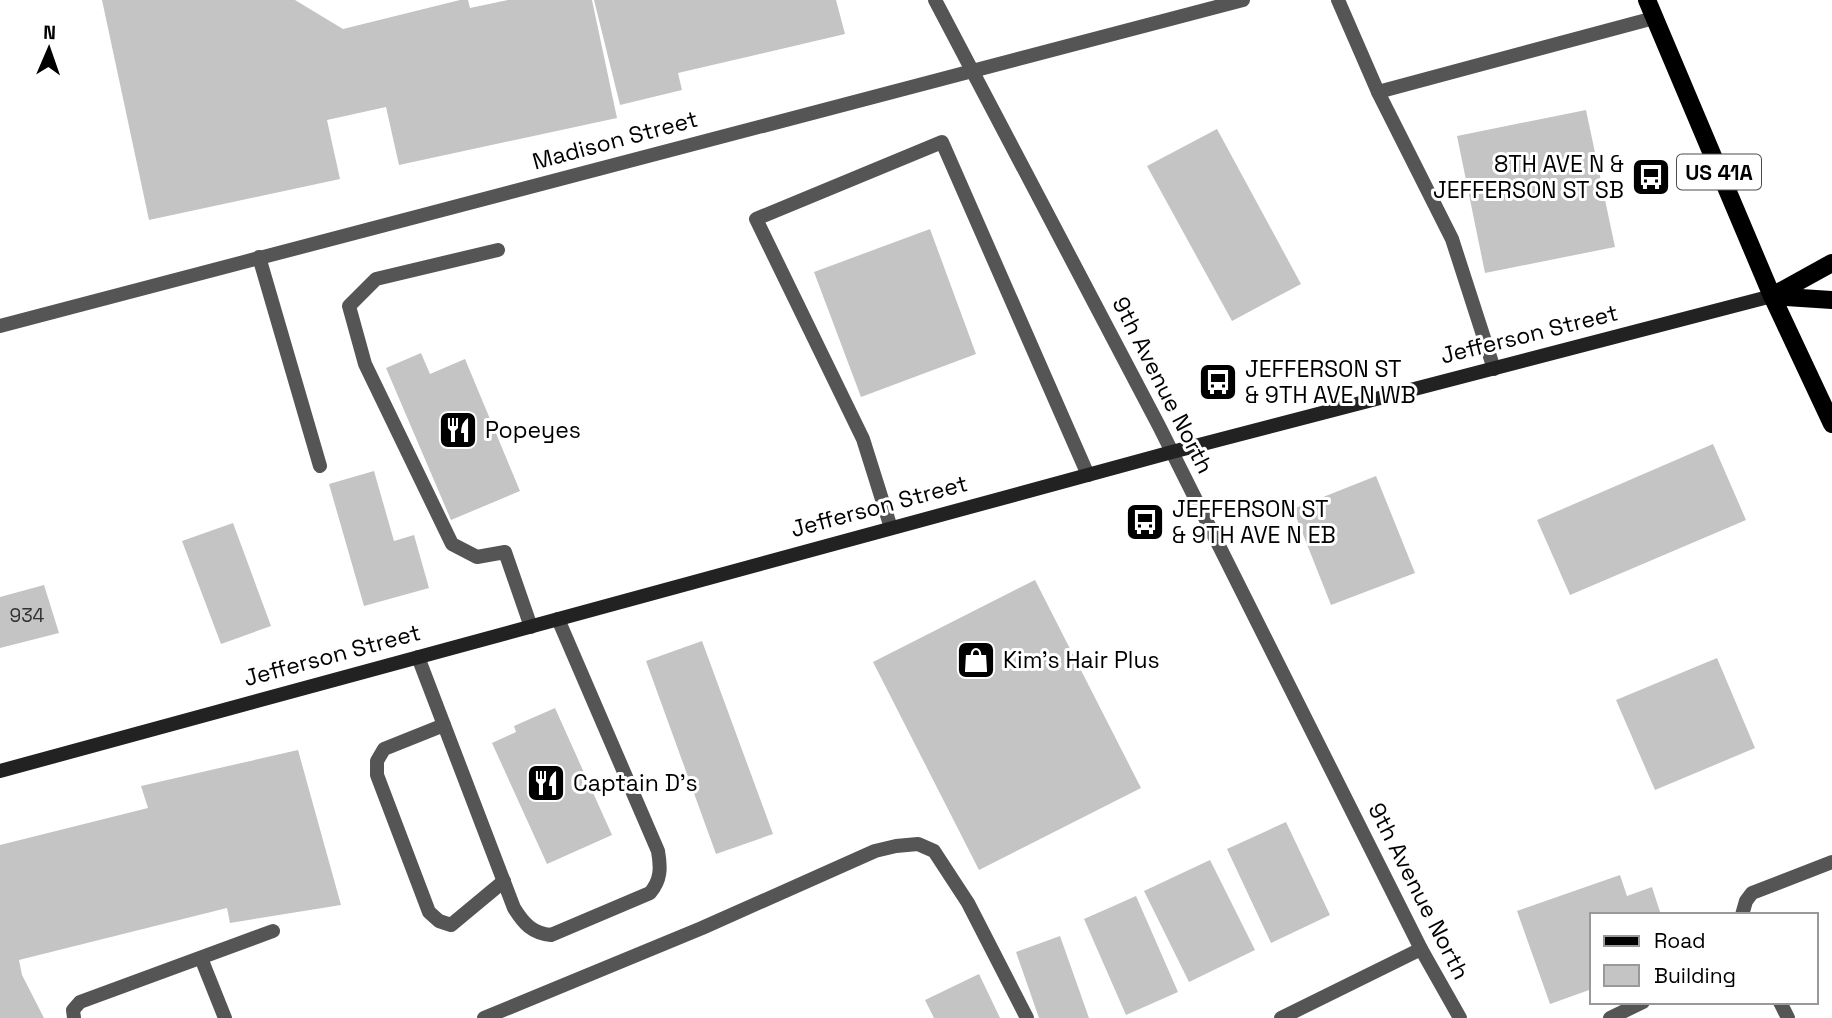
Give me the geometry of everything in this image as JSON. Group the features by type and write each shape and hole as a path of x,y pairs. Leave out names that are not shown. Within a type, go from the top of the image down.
{"main road":[{"name":"US 41A","path":"1647,0 1772,296 1832,424"},
{"name":"Jefferson Street","path":"0,771 1172,452 1772,296 1832,263"},
{"name":"Jefferson Street","path":"1772,296 1832,300"}],"street":[{"name":"9th Avenue North","path":"936,0 1172,452 1421,949 1460,1018"},
{"name":"Madison Street","path":"0,326 1242,0"},
{"path":"1338,0 1378,92 1452,239 1494,369"},
{"path":"1378,92 1654,18"},
{"path":"891,528 863,439 756,219 942,142 1087,475"},
{"path":"498,250 376,279 349,306 365,364 452,544 477,557 505,552 531,627"},
{"path":"259,257 320,466"},
{"path":"418,657 504,881 523,923 540,934 551,935 650,893 658,884 661,867 658,851 558,619"},
{"path":"444,725 384,749 377,761 377,775 429,912 439,921 451,925 504,881"},
{"path":"484,1018 702,928 876,851 918,844 934,851 968,903 1027,1018"},
{"path":"1743,913 1752,893 1832,862"},
{"path":"74,1018 73,1010 80,1002 274,931"},
{"path":"1280,1018 1421,949"},
{"path":"201,958 225,1018"},
{"path":"1610,1018 1639,1004"}],"building":[{"path":"102,0 295,0 343,29 460,0 468,0 470,8 508,0 592,0 617,118 399,165 386,107 327,120 340,179 149,220"},
{"path":"594,0 836,0 845,34 678,73 682,90 620,105"},
{"path":"1586,110 1615,247 1485,273 1457,136"},
{"path":"1217,129 1301,284 1232,321 1147,166"},
{"path":"930,229 976,354 861,397 814,272"},
{"path":"421,353 430,374 465,359 520,491 451,520 386,368"},
{"path":"1713,444 1746,520 1570,595 1537,520"},
{"path":"374,471 394,541 414,535 429,588 364,606 329,484"},
{"path":"1376,476 1415,573 1331,605 1293,509"},
{"path":"233,523 271,626 221,644 182,541"},
{"path":"1035,580 1141,788 979,870 873,662"},
{"path":"44,585 59,633 0,648 0,597"},
{"path":"702,641 773,834 716,854 646,661"},
{"path":"1717,658 1755,748 1655,790 1616,700"},
{"path":"555,708 612,835 547,864 492,743 516,732 514,726"},
{"path":"298,750 341,905 230,923 227,908 19,960 22,975 44,1018 0,1018 0,845 148,808 141,786"},
{"path":"1286,822 1330,915 1271,943 1227,849"},
{"path":"1210,860 1255,950 1189,982 1144,891"},
{"path":"1620,875 1627,896 1652,887 1660,913 1590,913 1590,990 1550,1004 1517,911"},
{"path":"1136,896 1178,992 1126,1015 1084,919"},
{"path":"1060,936 1089,1018 1039,1018 1016,952"},
{"path":"979,974 1000,1018 934,1018 925,1000"}],"place":[{"name":"8TH AVE N & JEFFERSON ST SB","path":"1651,177"},
{"name":"JEFFERSON ST & 9TH AVE N WB","path":"1218,382"},
{"name":"Popeyes","path":"458,430"},
{"name":"JEFFERSON ST & 9TH AVE N EB","path":"1145,522"},
{"name":"Kim's Hair Plus","path":"976,660"},
{"name":"Captain D's","path":"546,783"}]}
